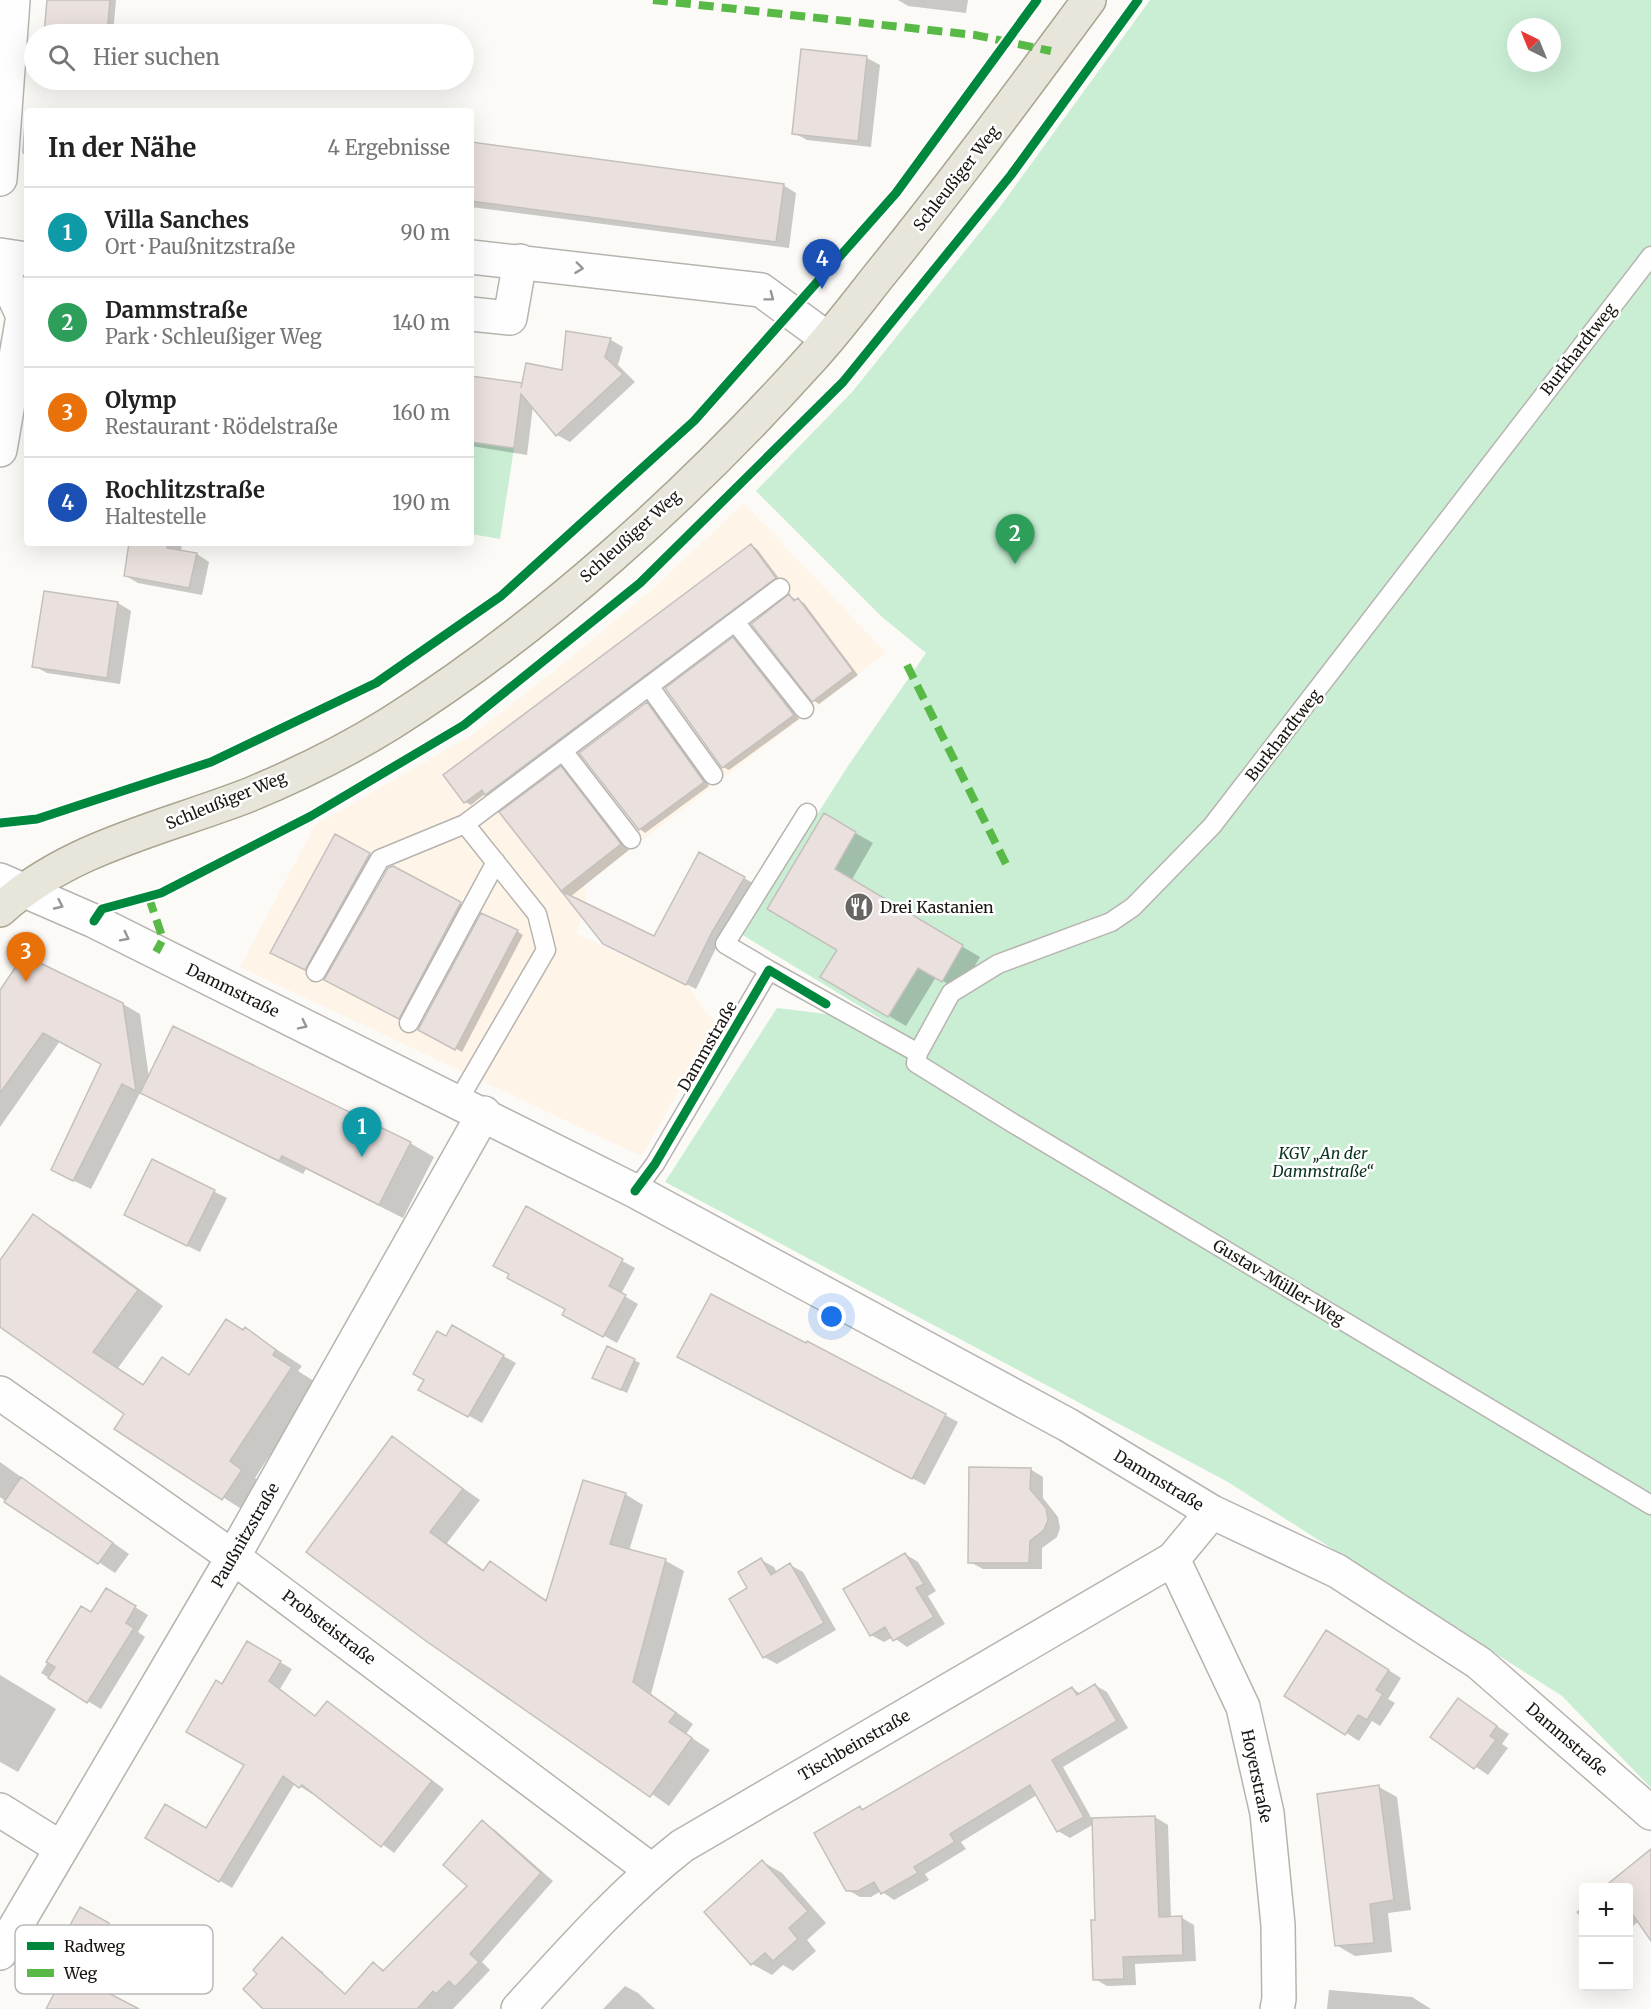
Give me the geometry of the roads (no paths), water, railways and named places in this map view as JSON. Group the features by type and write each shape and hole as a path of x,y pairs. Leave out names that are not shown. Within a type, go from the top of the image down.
{"main road":[{"name":"Schleußiger Weg","path":"8,893 86,854 252,794 370,736 457,681 610,556 713,460 828,339 956,181 1089,0"}],"street":[{"path":"0,179 13,0"},
{"path":"0,255 24,259"},
{"path":"474,257 761,290 828,339"},
{"path":"474,314 510,318 520,261"},
{"path":"0,266 22,316 0,450"},
{"name":"Dammstraße","path":"8,893 471,1107 635,1191 1068,1425 1212,1512 1337,1571 1479,1663 1651,1814"},
{"name":"Paußnitzstraße","path":"16,1925 233,1557 471,1107"},
{"name":"Probsteistraße","path":"0,1394 233,1557 651,1870"},
{"name":"Tischbeinstraße","path":"519,2009 609,1909 651,1870 682,1846 1173,1559 1212,1512"},
{"name":"Hoyerstraße","path":"1173,1559 1243,1707 1267,1813 1278,1926 1279,1999 1276,2009"},
{"path":"0,1810 61,1848"},
{"name":"Paußnitzstraße","path":"0,1953 15,1927"}],"lane":[{"name":"Burkhardtweg","path":"918,1053 951,993 998,964 1111,922 1133,907 1191,849 1212,826 1551,382 1651,256"},
{"path":"316,972 380,859 465,824 780,588"},
{"path":"735,622 804,709"},
{"path":"649,686 713,775"},
{"path":"563,751 631,839"},
{"path":"807,813 725,944 826,1004 918,1053"},
{"path":"465,824 537,914 546,950 471,1107"},
{"path":"409,1023 496,862"},
{"name":"Dammstraße","path":"635,1191 655,1164 769,970"},
{"name":"Gustav-Müller-Weg","path":"918,1053 916,1063 1011,1122 1651,1505"}],"place":[{"name":"Rochlitzstraße","path":"822,289"},
{"name":"Dammstraße","path":"1015,564"},
{"name":"Drei Kastanien","path":"859,907"},
{"name":"Olymp","path":"26,982"},
{"name":"Villa Sanches","path":"362,1157"}],"park label":[{"name":"KGV „An der Dammstraße“","path":"1323,1162"}]}
